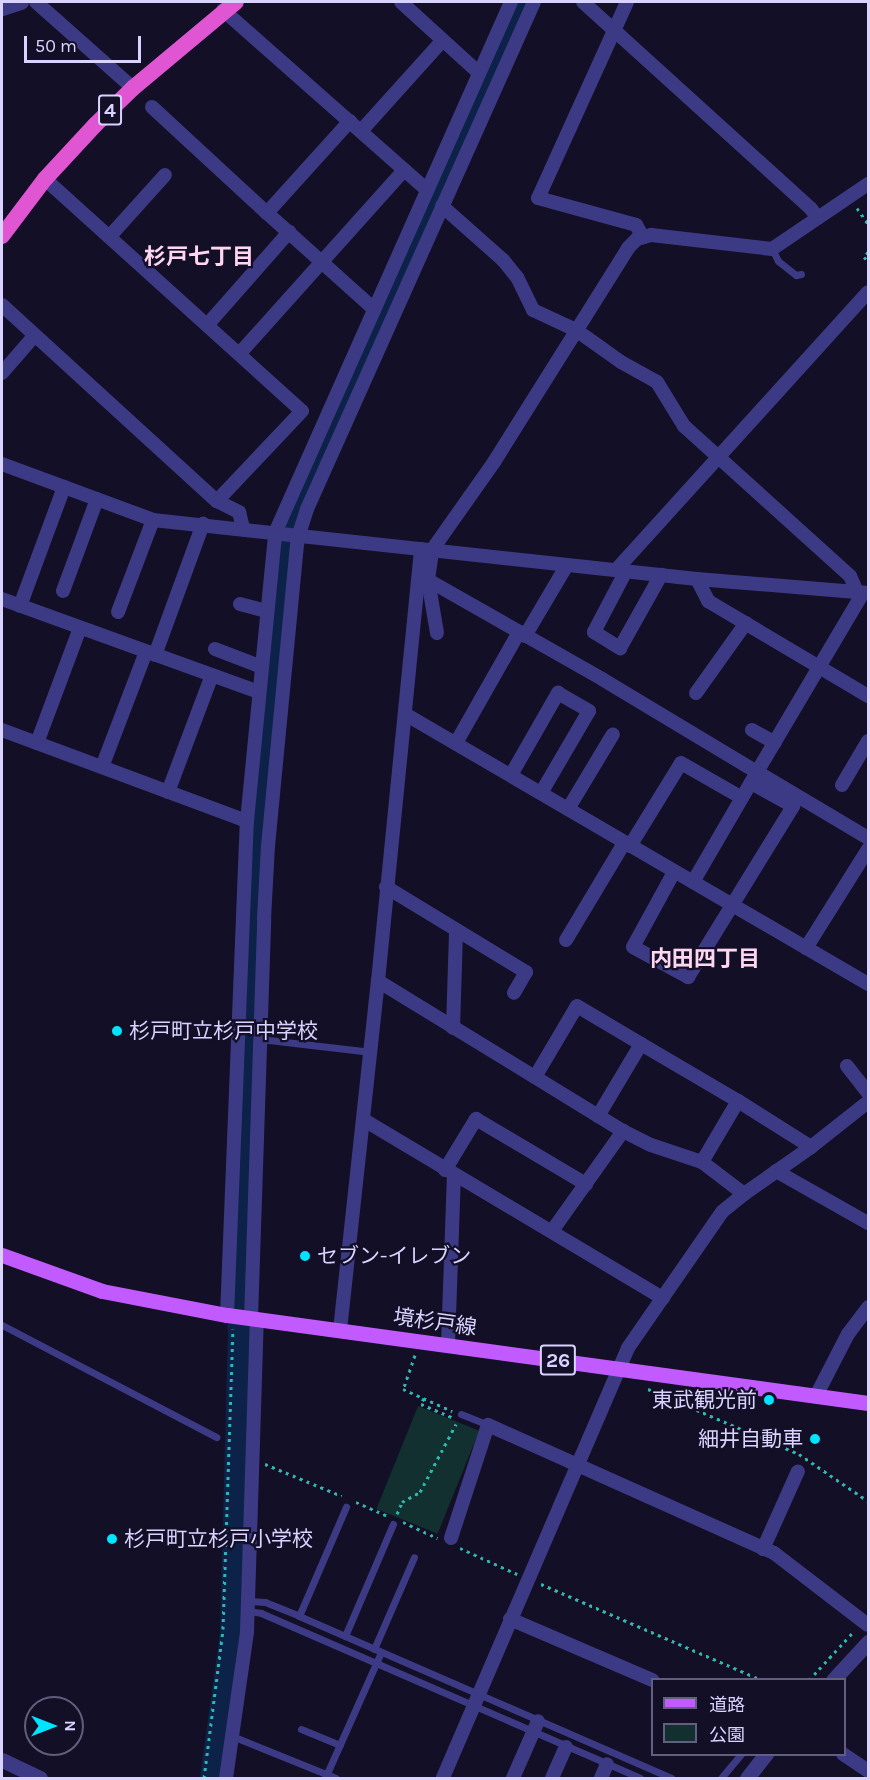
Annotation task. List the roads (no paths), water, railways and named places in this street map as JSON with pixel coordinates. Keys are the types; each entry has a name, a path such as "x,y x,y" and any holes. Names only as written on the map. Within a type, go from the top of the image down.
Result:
{"highway":[{"name":"4","path":"2,236 45,179 95,125 133,88 230,6"}],"main road":[{"name":"境杉戸線","path":"2,1255 94,1289 241,1320 340,1330 868,1403"}],"street":[{"path":"2,8 21,2"},
{"path":"36,2 133,88"},
{"path":"401,2 479,73"},
{"path":"226,1779 249,1606 241,1320 247,821 275,533 511,2"},
{"path":"241,1320 260,1039 268,846 298,537 307,509 534,2"},
{"path":"582,2 811,209 818,218"},
{"path":"627,2 538,198 636,225 643,237"},
{"path":"230,6 350,121 427,190"},
{"path":"361,131 443,40"},
{"path":"152,106 374,309"},
{"path":"267,213 350,121"},
{"path":"240,354 404,170"},
{"path":"110,236 165,176"},
{"path":"45,179 321,428"},
{"path":"340,1330 364,1120 405,714 427,550 494,462 628,248 643,237 651,235 771,249 868,184"},
{"path":"442,206 503,260 517,277 533,310 576,330 621,362 657,382 684,426 850,576 863,593"},
{"path":"208,324 289,232"},
{"path":"661,575 620,648 594,632 621,571 718,458 868,292"},
{"path":"2,305 217,501 240,512 243,528"},
{"path":"2,373 35,335"},
{"path":"217,501 302,411"},
{"path":"4,468 153,519 243,528 298,537 697,579 863,593"},
{"path":"20,606 63,487"},
{"path":"63,591 97,499"},
{"path":"118,612 153,519"},
{"path":"102,767 203,524"},
{"path":"427,550 428,580 437,633"},
{"path":"456,743 567,565"},
{"path":"697,579 708,601 868,696"},
{"path":"428,580 522,634 754,778 793,806 688,977 633,947 674,872"},
{"path":"693,882 863,593"},
{"path":"2,599 259,693"},
{"path":"240,604 267,611"},
{"path":"696,693 746,623"},
{"path":"37,743 80,628"},
{"path":"215,649 262,667"},
{"path":"168,792 212,675"},
{"path":"511,775 558,693 589,711 541,793"},
{"path":"405,714 868,984"},
{"path":"2,730 247,821"},
{"path":"752,730 775,743"},
{"path":"568,809 613,734"},
{"path":"842,785 868,741"},
{"path":"566,940 681,763 742,798"},
{"path":"754,778 868,838"},
{"path":"806,948 868,849"},
{"path":"386,887 526,972 514,993"},
{"path":"453,1028 456,930"},
{"path":"378,981 623,1131 651,1145 702,1162 744,1194"},
{"path":"535,1077 577,1006 811,1147"},
{"path":"598,1116 640,1044"},
{"path":"847,1066 868,1093"},
{"path":"702,1162 738,1101"},
{"path":"443,1779 617,1369 628,1348 722,1212 868,1102"},
{"path":"448,1345 450,1173 476,1119 586,1184"},
{"path":"364,1120 663,1298"},
{"path":"552,1231 623,1131"},
{"path":"776,1172 868,1223"},
{"path":"816,1396 848,1334 868,1307"},
{"path":"451,1538 488,1425 774,1553 866,1623"},
{"path":"764,1549 798,1471"},
{"path":"510,1619 651,1680"},
{"path":"835,1678 867,1647"},
{"path":"513,1779 535,1727"},
{"path":"552,1779 566,1747"},
{"path":"747,1779 765,1756"},
{"path":"844,1756 868,1772"},
{"path":"3,1763 40,1779"},
{"path":"601,1779 607,1764"}],"lane":[{"path":"771,249 778,261 796,275 801,274"},
{"path":"260,1039 371,1052"},
{"path":"2,1325 216,1437"},
{"path":"461,1414 488,1425"},
{"path":"299,1616 346,1507"},
{"path":"345,1636 393,1524"},
{"path":"326,1777 376,1663 377,1650 414,1557"},
{"path":"249,1606 265,1602 377,1650 475,1700 535,1727 671,1779"},
{"path":"249,1606 376,1663 475,1700 535,1727 566,1747 640,1779"},
{"path":"331,1643 336,1632"},
{"path":"301,1729 340,1745"},
{"path":"232,1736 326,1777 336,1779"},
{"path":"721,1779 740,1756"}],"waterway":[{"path":"214,1778 234,1633 242,1333 239,1300 257,841 291,518 523,2"}],"place":[{"name":"杉戸町立杉戸中学校","path":"117,1031"},
{"name":"セブン-イレブン","path":"305,1256"},
{"name":"東武観光前","path":"769,1400"},
{"name":"細井自動車","path":"815,1439"},
{"name":"杉戸町立杉戸小学校","path":"112,1539"}],"district":[{"name":"杉戸七丁目","path":"199,258"},
{"name":"内田四丁目","path":"705,960"}]}
